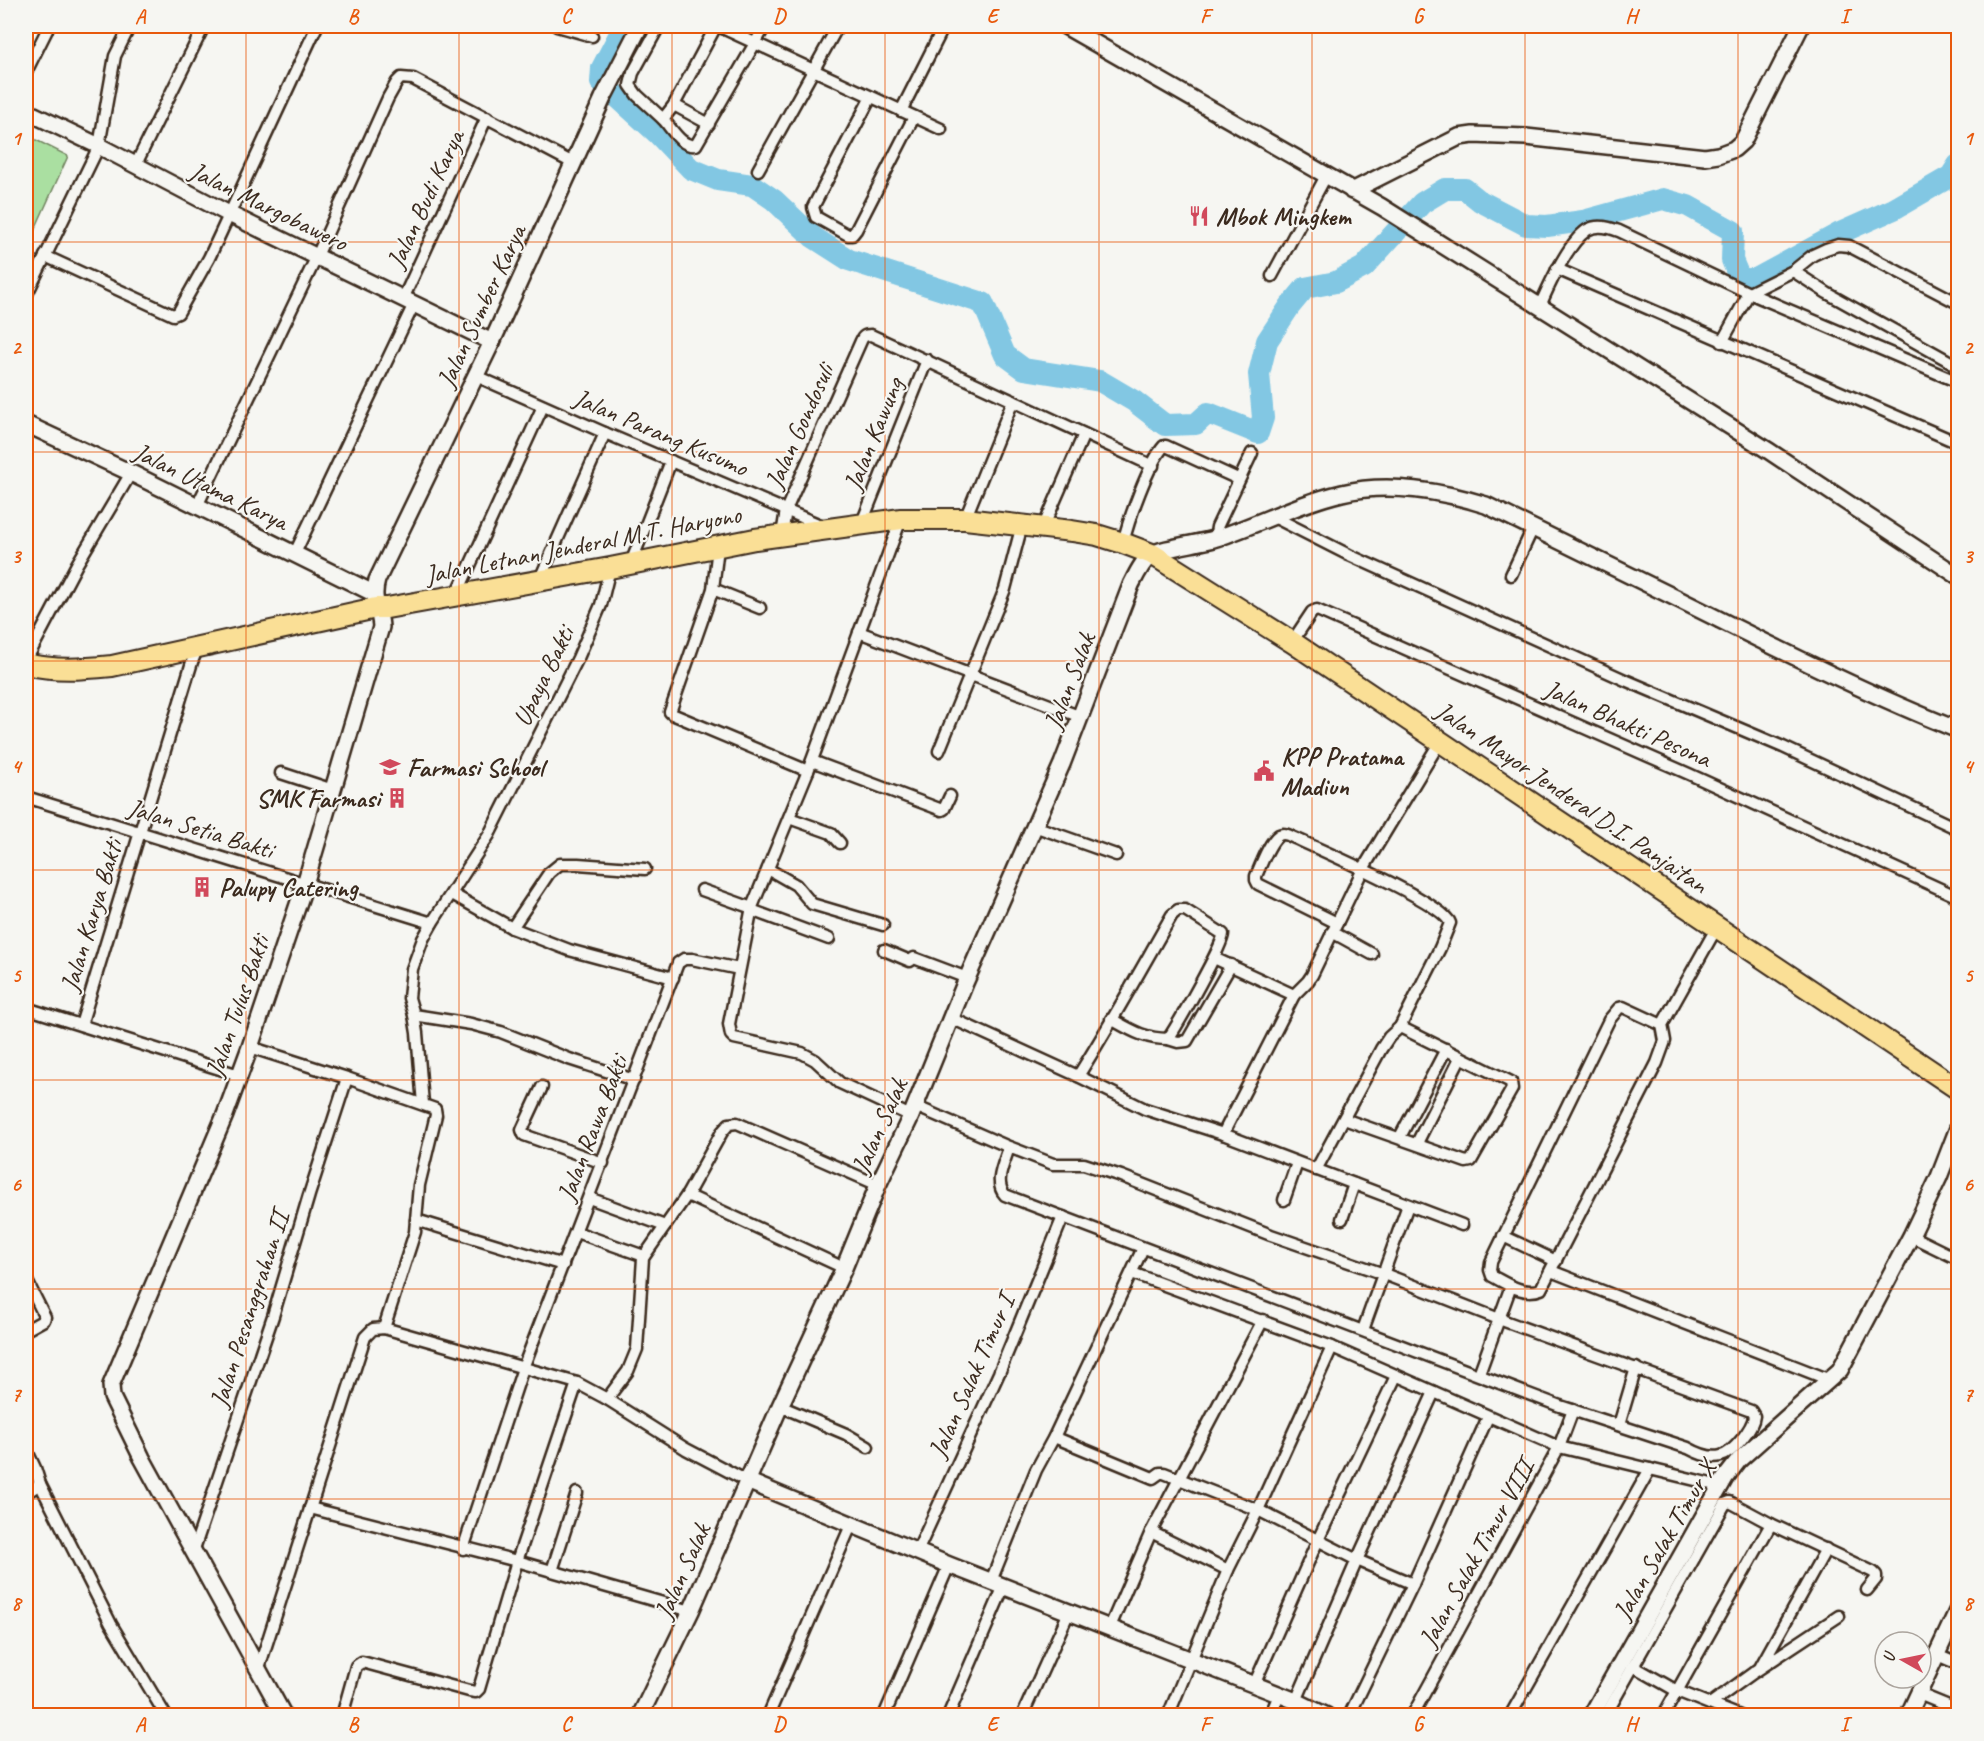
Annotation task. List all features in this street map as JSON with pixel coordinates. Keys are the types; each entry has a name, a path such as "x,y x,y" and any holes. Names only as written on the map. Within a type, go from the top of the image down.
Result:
{"highway":[{"name":"Jalan Letnan Jenderal M.T. Haryono","path":"26,666 70,670 112,666 198,647 375,601 387,608 782,535 901,519 965,519 1097,535 1152,554"},
{"name":"Jalan Mayor Jenderal D.I. Panjaitan","path":"1152,554 1441,740 1959,1089"}],"street":[{"path":"26,72 49,26"},
{"path":"26,297 99,146 115,56 130,26"},
{"path":"135,166 204,26"},
{"path":"45,256 174,315 178,313 209,258 317,26"},
{"path":"557,26 592,36"},
{"name":"Jalan Sumber Karya","path":"375,601 377,580 492,342 603,98 640,26"},
{"path":"659,26 633,73 630,85 684,143 693,146 696,145 709,124 765,26"},
{"path":"663,119 674,105 717,26 941,129"},
{"path":"758,170 838,26"},
{"path":"901,111 944,26"},
{"path":"1065,26 1261,136 1418,229 1769,451 1959,576"},
{"path":"1352,191 1459,136 1526,137 1689,156 1706,157 1726,152 1734,149 1743,141 1801,26"},
{"path":"197,506 317,256 397,82 404,77 413,79 573,163"},
{"path":"871,97 813,207 816,217 848,235 852,235 856,230 914,117"},
{"path":"674,105 709,124"},
{"name":"Jalan Margobawero","path":"26,111 99,146 229,214 492,342"},
{"name":"Jalan Budi Karya","path":"295,554 409,302 487,117"},
{"path":"1272,276 1326,176"},
{"path":"1539,306 1557,270 1573,246 1588,230 1601,226 1608,227 1749,293 1959,382"},
{"path":"1722,342 1749,293 1793,271 1814,255 1838,245 1849,246 1959,303"},
{"path":"1557,270 1959,443"},
{"path":"1793,271 1827,293 1959,366"},
{"name":"Jalan Gondosuli","path":"782,535 786,510 863,337 871,334 927,360"},
{"path":"927,360 1153,466"},
{"name":"Jalan Kawung","path":"861,525 927,360"},
{"name":"Jalan Parang Kusumo","path":"476,376 828,529"},
{"path":"965,519 1012,401"},
{"path":"456,596 543,406"},
{"name":"Jalan Utama Karya","path":"26,424 295,554 375,601"},
{"path":"539,581 605,433"},
{"path":"1043,528 1084,434"},
{"path":"1123,543 1135,507 1162,448 1166,446 1239,479"},
{"path":"1215,539 1217,526 1252,453"},
{"path":"631,563 671,461"},
{"path":"26,666 30,653 77,564 131,473"},
{"path":"1152,554 1215,539 1314,501 1344,493 1382,489 1421,490 1456,496 1486,505 1787,654 1897,705 1959,730"},
{"path":"1274,517 1349,555 1625,680 1783,747 1959,829"},
{"path":"901,519 810,766 751,909 729,1024 731,1035 734,1038 802,1053 814,1060 840,1083 858,1093 913,1111 1010,1147 1053,1164 1084,1164 1121,1176 1271,1235 1384,1274 1499,1319 1751,1411 1755,1416 1754,1420 1744,1437 1728,1452 1716,1457 1698,1453 1573,1410 1005,1195 999,1180 1010,1147"},
{"path":"939,751 1005,589 1022,525"},
{"path":"1511,575 1533,528"},
{"path":"718,547 713,589 670,712 810,766 942,810 950,796"},
{"name":"Jalan Salak","path":"640,1716 691,1611 780,1406 844,1268 878,1185 913,1111 967,978 1062,765 1131,585 1141,566 1152,554"},
{"name":"Upaya Bakti","path":"423,1104 414,1015 408,993 412,969 423,939 432,923 489,835 578,658 601,605 610,568"},
{"path":"713,589 760,608"},
{"name":"Jalan Tulus Bakti","path":"284,1716 117,1410 112,1397 111,1385 169,1250 250,1047 305,884 381,627 375,601"},
{"name":"Jalan Bhakti Pesona","path":"1292,642 1312,612 1317,610 1689,774 1959,897"},
{"path":"859,632 1081,717"},
{"name":"Jalan Karya Bakti","path":"81,1025 198,647"},
{"path":"1223,1134 1294,995 1308,981 1363,869 1441,740"},
{"path":"281,773 333,790"},
{"name":"Jalan Setia Bakti","path":"26,797 432,923"},
{"path":"789,818 831,833 840,843"},
{"path":"1034,826 1116,855"},
{"path":"1316,1170 1381,1049 1400,1027 1449,928 1450,921 1446,916 1420,900 1363,869 1283,834 1279,835 1256,876 1258,884 1334,928 1372,954"},
{"path":"512,928 549,873 560,864 645,869"},
{"path":"768,869 796,885 812,904 883,925"},
{"path":"702,890 830,939"},
{"path":"452,894 512,928 569,950 673,978"},
{"path":"1078,1076 1175,912 1185,910 1223,934 1224,938 1168,1039"},
{"path":"1662,1025 1623,1007 1619,1008 1610,1020 1491,1262 1492,1276 1511,1286 1530,1292 1541,1288 1658,1063 1665,1041 1662,1025 1717,927"},
{"path":"884,950 910,962 914,958 967,978"},
{"path":"1214,958 1294,995"},
{"name":"Jalan Rawa Bakti","path":"463,1549 524,1368 678,963 684,959 692,959 739,969"},
{"path":"1111,1019 1145,1037 1187,1041 1231,965"},
{"path":"26,1008 239,1075"},
{"path":"414,1015 471,1024 501,1032 569,1059 634,1080"},
{"path":"951,1018 1144,1109 1223,1134 1462,1225"},
{"path":"1344,1119 1471,1161 1512,1089 1510,1082 1400,1027"},
{"path":"250,1047 435,1109 436,1115 419,1185 415,1232 384,1328"},
{"path":"1400,1137 1446,1049"},
{"path":"1418,1143 1460,1058"},
{"name":"Jalan Pesanggrahan II","path":"193,1552 273,1316 347,1078"},
{"path":"542,1087 522,1130 524,1135 603,1163"},
{"path":"608,1399 628,1371 637,1349 644,1256 687,1195 722,1132 729,1124 734,1122 878,1185"},
{"name":"Jalan Salak Timur X","path":"1592,1716 1720,1486 1739,1460 1840,1370 1911,1236 1959,1128"},
{"path":"1284,1200 1297,1163"},
{"path":"1342,1219 1354,1184"},
{"path":"687,1195 844,1268"},
{"path":"589,1198 665,1226"},
{"path":"1363,1330 1408,1205"},
{"name":"Jalan Salak Timur I","path":"917,1552 999,1372 1063,1217"},
{"path":"416,1220 563,1265"},
{"path":"576,1232 644,1256"},
{"path":"1503,1236 1554,1266 1830,1380"},
{"path":"1911,1236 1959,1259"},
{"path":"948,1716 998,1584 1036,1470 1054,1437 1143,1248"},
{"path":"1132,1273 1332,1347 1488,1417 1559,1446 1720,1486"},
{"path":"26,1279 45,1320 26,1330"},
{"path":"1479,1374 1511,1286"},
{"path":"1109,1629 1151,1532 1263,1320"},
{"path":"258,1671 365,1337 372,1329 384,1328 577,1383 608,1399 686,1449 747,1481 949,1565 1296,1701 1325,1715"},
{"path":"1168,1716 1228,1570 1258,1510 1332,1347"},
{"path":"1619,1425 1636,1368"},
{"path":"1254,1685 1318,1540 1396,1376"},
{"path":"342,1716 356,1666 362,1662 469,1691 476,1692 479,1689 517,1561 577,1383"},
{"path":"1296,1701 1434,1392"},
{"path":"780,1406 846,1434 868,1447"},
{"name":"Jalan Salak Timur VIII","path":"1412,1716 1559,1446 1573,1410"},
{"path":"1349,1716 1361,1687 1413,1584 1488,1417"},
{"path":"1054,1437 1153,1478 1164,1473 1258,1510 1357,1560 1413,1584"},
{"path":"26,1449 40,1484 111,1624 166,1716"},
{"path":"1510,1716 1650,1469"},
{"path":"26,1493 40,1484"},
{"path":"552,1571 577,1493"},
{"path":"1605,1716 1725,1504 1730,1502 1876,1575 1875,1582 1867,1590"},
{"path":"310,1508 517,1561 691,1611"},
{"path":"768,1716 852,1523"},
{"path":"1663,1716 1771,1524"},
{"path":"1151,1532 1228,1570"},
{"path":"1759,1669 1826,1549"},
{"path":"884,1716 949,1565"},
{"path":"1908,1716 1959,1609"},
{"path":"1022,1716 1069,1612"},
{"path":"1718,1707 1759,1669 1839,1616"},
{"path":"1937,1655 1959,1664"},
{"path":"1633,1666 1677,1691 1740,1716"},
{"path":"1919,1694 1959,1710"},
{"path":"1270,1716 1279,1695"}],"green space":[{"path":"26,135 68,156 26,249"}],"waterway":[{"path":"624,26 602,68 601,82 657,133 691,169 718,180 752,185 774,200 813,237 849,260 983,303 1005,355 1024,369 1100,381 1134,401 1165,425 1196,424 1208,413 1258,433 1263,418 1259,374 1267,341 1290,306 1305,288 1336,282 1364,267 1422,203 1445,189 1465,189 1480,201 1526,225 1547,226 1583,221 1663,199 1688,206 1733,231 1732,260 1740,279 1756,279 1840,233 1894,209 1951,176 1958,165"}],"place":[{"name":"Mbok Mingkem","path":"1199,216"},
{"name":"Farmasi School","path":"390,767"},
{"name":"KPP Pratama Madiun","path":"1264,771"},
{"name":"SMK Farmasi","path":"397,798"},
{"name":"Palupy Catering","path":"202,887"}]}
